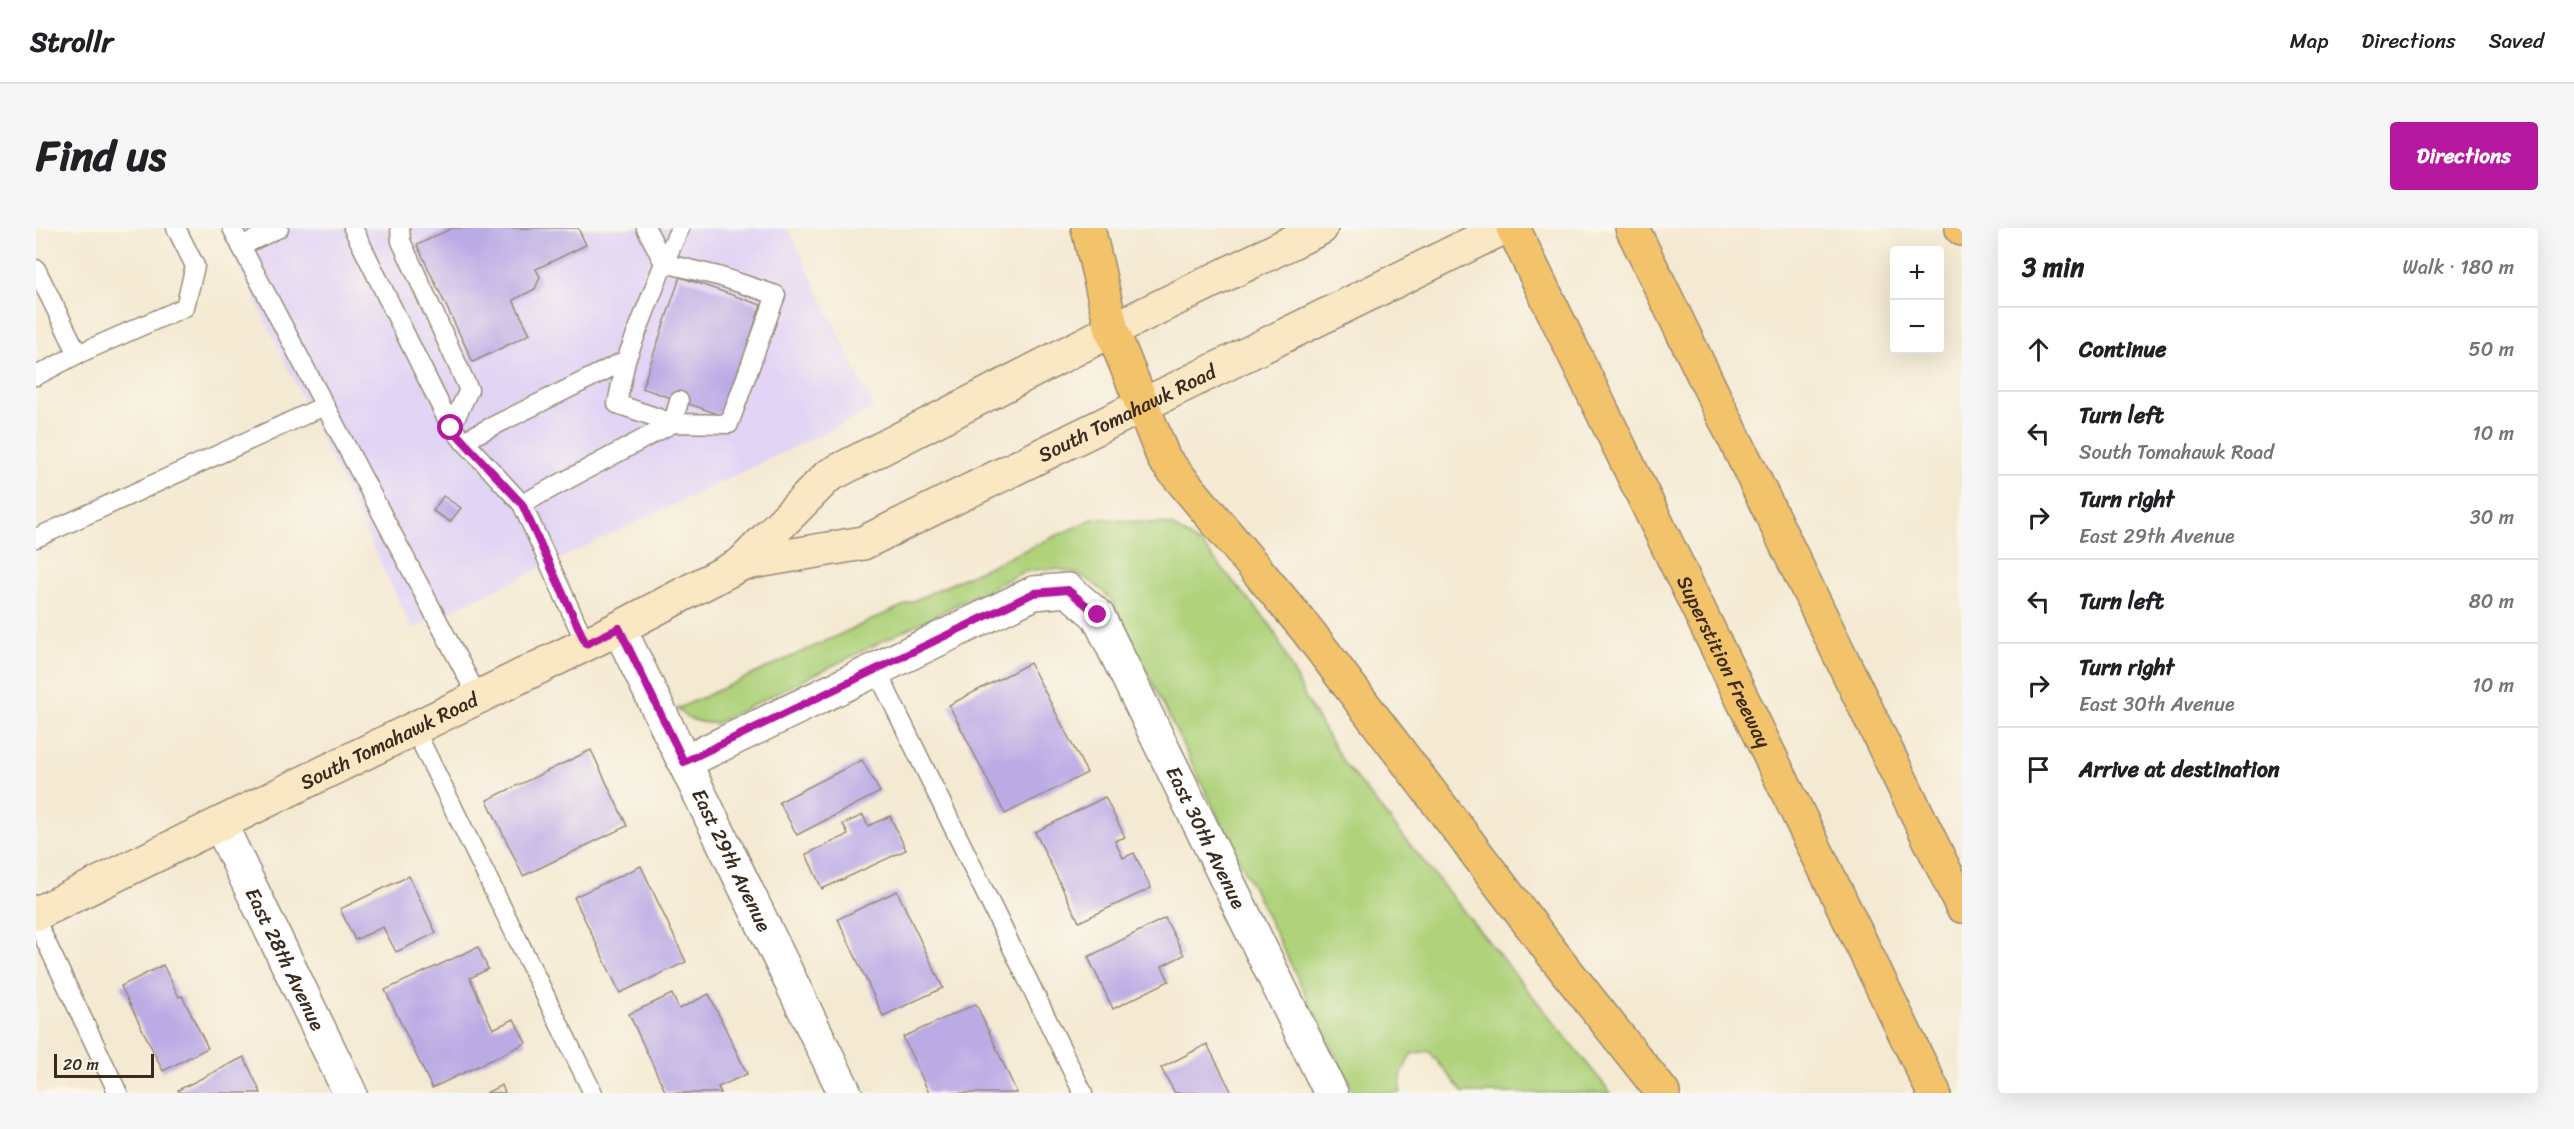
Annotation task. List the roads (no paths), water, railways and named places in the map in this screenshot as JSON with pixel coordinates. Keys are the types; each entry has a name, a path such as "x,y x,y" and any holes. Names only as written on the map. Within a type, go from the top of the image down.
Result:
{"highway":[{"path":"1088,228 1112,330 1164,459 1307,630 1552,953 1663,1093"},
{"name":"Superstition Freeway","path":"1513,228 1935,1093"},
{"path":"1632,228 1962,906"}],"main road":[{"name":"South Tomahawk Road","path":"36,914 619,628 741,564 828,476 1112,330 1321,228"},
{"name":"South Tomahawk Road","path":"741,564 863,543 1503,228"}],"street":[{"name":"East 30th Avenue","path":"876,669 1034,593 1068,590 1098,615 1331,1093"},
{"name":"East 29th Avenue","path":"619,628 845,1093"},
{"path":"684,762 876,669"},
{"name":"East 28th Avenue","path":"220,824 350,1093"}],"lane":[{"path":"36,376 78,354 185,307 195,266 176,228"},
{"path":"232,228 478,697"},
{"path":"241,246 279,228"},
{"path":"353,228 457,434 522,504 586,644"},
{"path":"400,228 401,241 469,390 457,434"},
{"path":"646,228 664,263 716,282 776,295 729,424 673,423 618,404 626,360 664,263 681,228"},
{"path":"36,269 78,354"},
{"path":"457,434 626,360"},
{"path":"522,504 673,423 680,401"},
{"path":"36,538 324,406"},
{"path":"876,669 1083,1093"},
{"path":"414,728 593,1093"},
{"path":"36,921 118,1093"}]}
